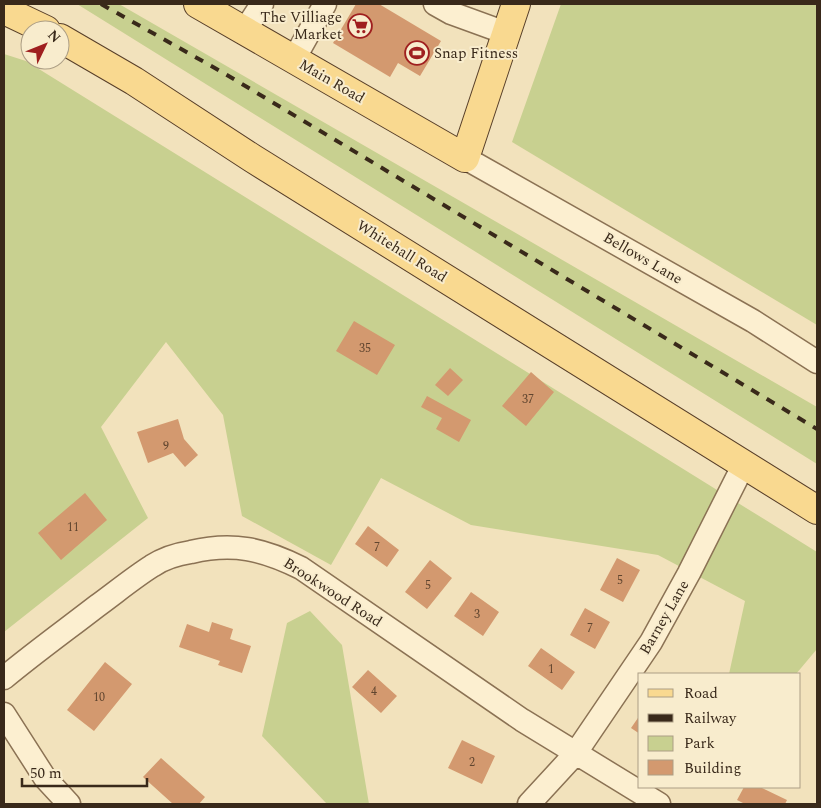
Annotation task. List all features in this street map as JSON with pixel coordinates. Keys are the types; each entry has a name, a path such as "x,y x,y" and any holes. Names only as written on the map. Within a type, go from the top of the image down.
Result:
{"main road":[{"name":"Main Road","path":"198,4 466,158"},
{"path":"466,158 516,4"},
{"path":"4,10 25,20"},
{"name":"Whitehall Road","path":"70,44 134,81 252,158 744,464"},
{"path":"744,464 817,510"}],"street":[{"path":"245,30 262,4"},
{"path":"294,59 325,4"},
{"path":"435,4 451,13 506,33"},
{"name":"Bellows Lane","path":"466,158 753,321 817,362"},
{"name":"Barney Lane","path":"529,804 575,754 651,642 689,573 744,464"},
{"name":"Brookwood Road","path":"4,678 38,650 153,565 176,555 203,549 224,546 248,548 277,556 301,568 522,720 659,804"},
{"path":"4,714 61,801"}],"green space":[{"path":"77,4 119,4 817,407 817,464"},
{"path":"561,4 817,4 817,325 512,142"},
{"path":"4,54 20,59 20,70 40,70 817,552 817,649 797,673 729,673 745,601 658,555 471,525 381,478 331,565 242,516 223,415 166,342 101,427 148,518 4,632"},
{"path":"310,611 342,645 369,804 327,804 262,736 287,623"}],"building":[{"path":"356,4 379,4 441,41 420,76 398,63 390,77 333,43"},
{"path":"354,321 395,345 377,375 336,351"},
{"path":"450,368 463,380 448,396 435,385"},
{"path":"531,372 554,392 526,426 502,406"},
{"path":"427,396 471,420 459,442 436,429 442,418 421,407"},
{"path":"178,419 184,439 198,455 185,467 173,453 148,463 137,432"},
{"path":"85,493 107,520 61,560 38,533"},
{"path":"368,526 399,550 387,567 355,544"},
{"path":"617,558 640,570 623,602 600,590"},
{"path":"430,560 452,578 427,609 405,592"},
{"path":"471,592 499,612 483,636 454,616"},
{"path":"585,608 610,622 595,649 570,635"},
{"path":"212,622 233,629 230,639 251,646 242,673 218,665 220,661 179,647 187,624 209,632"},
{"path":"541,648 575,672 562,690 528,666"},
{"path":"105,662 132,684 94,731 67,710"},
{"path":"368,670 397,696 381,713 352,687"},
{"path":"638,718 638,733 631,728"},
{"path":"462,740 495,756 482,784 448,768"},
{"path":"161,758 205,797 199,804 173,804 143,777"},
{"path":"743,788 762,788 787,800 785,804 745,804 737,800"}],"railway":[{"path":"101,4 222,72 817,429"}],"place":[{"name":"The Villiage Market","path":"360,26"},
{"name":"Snap Fitness","path":"417,53"}]}
